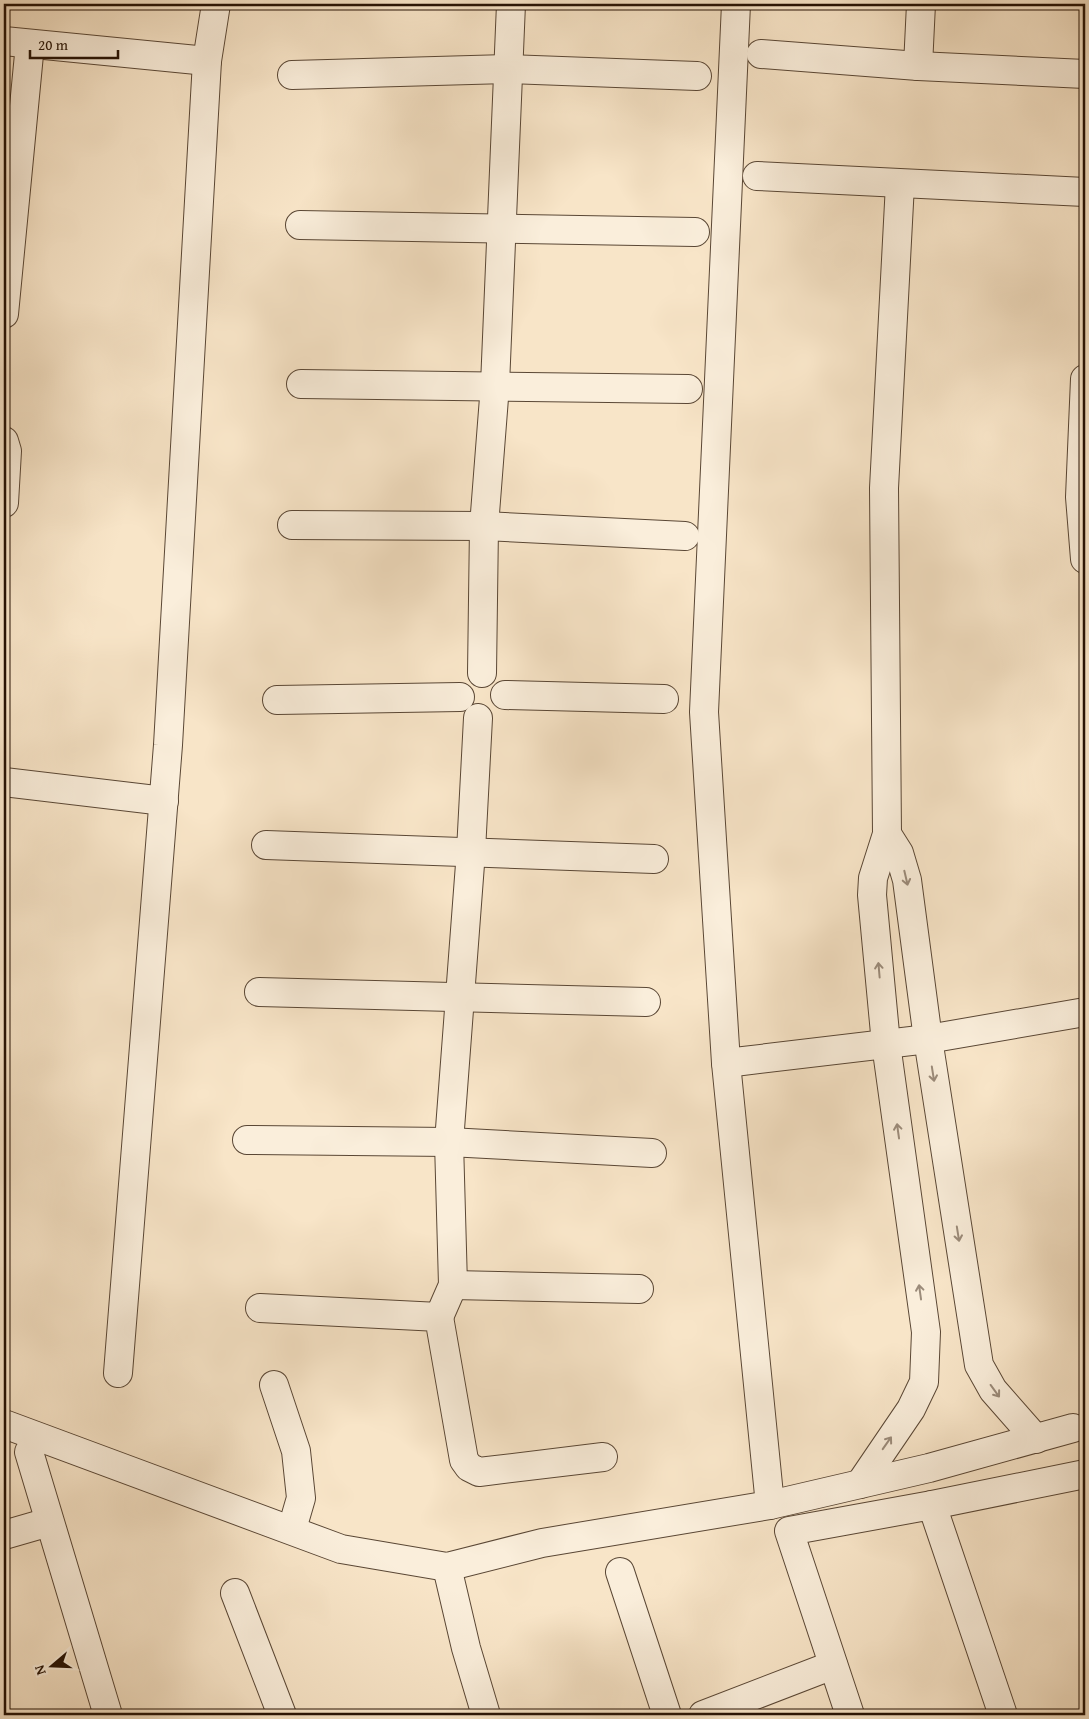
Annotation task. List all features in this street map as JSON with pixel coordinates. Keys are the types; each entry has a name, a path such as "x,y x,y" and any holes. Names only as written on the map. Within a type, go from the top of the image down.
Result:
{"street":[{"path":"118,1372 164,802 208,62 216,4"},
{"path":"482,673 484,526 495,385 511,4"},
{"path":"736,4 704,712 726,1063 770,1505"},
{"path":"918,66 921,4"},
{"path":"4,314 17,42 208,62"},
{"path":"761,54 918,66 1085,74"},
{"path":"292,75 507,69 697,76"},
{"path":"757,176 1085,192"},
{"path":"860,1484 910,1409 924,1382 926,1332 886,1044 872,895 873,878 887,834 884,488 900,184"},
{"path":"300,225 502,227 695,232"},
{"path":"1085,379 1080,497 1085,559"},
{"path":"301,384 495,385 688,389"},
{"path":"4,441 7,451 4,502"},
{"path":"292,524 484,526 685,536"},
{"path":"482,673 490,674 498,679 503,686 505,695 504,705 497,713 488,718 478,718 469,714 463,706 460,697 461,688 466,681 473,675 482,673"},
{"path":"505,695 664,699"},
{"path":"277,700 460,697"},
{"path":"478,718 471,851 458,996 449,1142 453,1285 439,1318 464,1460 469,1468 479,1472 603,1456"},
{"path":"4,782 164,802"},
{"path":"887,834 899,853 907,880 928,1039 979,1365 994,1390 1036,1439"},
{"path":"266,844 654,859"},
{"path":"259,992 646,1002"},
{"path":"726,1063 928,1039 1085,1012"},
{"path":"247,1140 449,1142 652,1153"},
{"path":"453,1285 638,1290"},
{"path":"260,1308 439,1318"},
{"path":"274,1385 296,1451 301,1498 292,1529"},
{"path":"4,1424 292,1529 341,1549 447,1567 542,1542 770,1505 860,1484 1073,1428"},
{"path":"28,1452 108,1715"},
{"path":"850,1715 789,1531 932,1505 1085,1474"},
{"path":"932,1505 1004,1715"},
{"path":"4,1535 49,1522"},
{"path":"447,1567 466,1648 486,1715"},
{"path":"620,1572 667,1715"},
{"path":"235,1593 282,1715"},
{"path":"703,1715 833,1665"}]}
